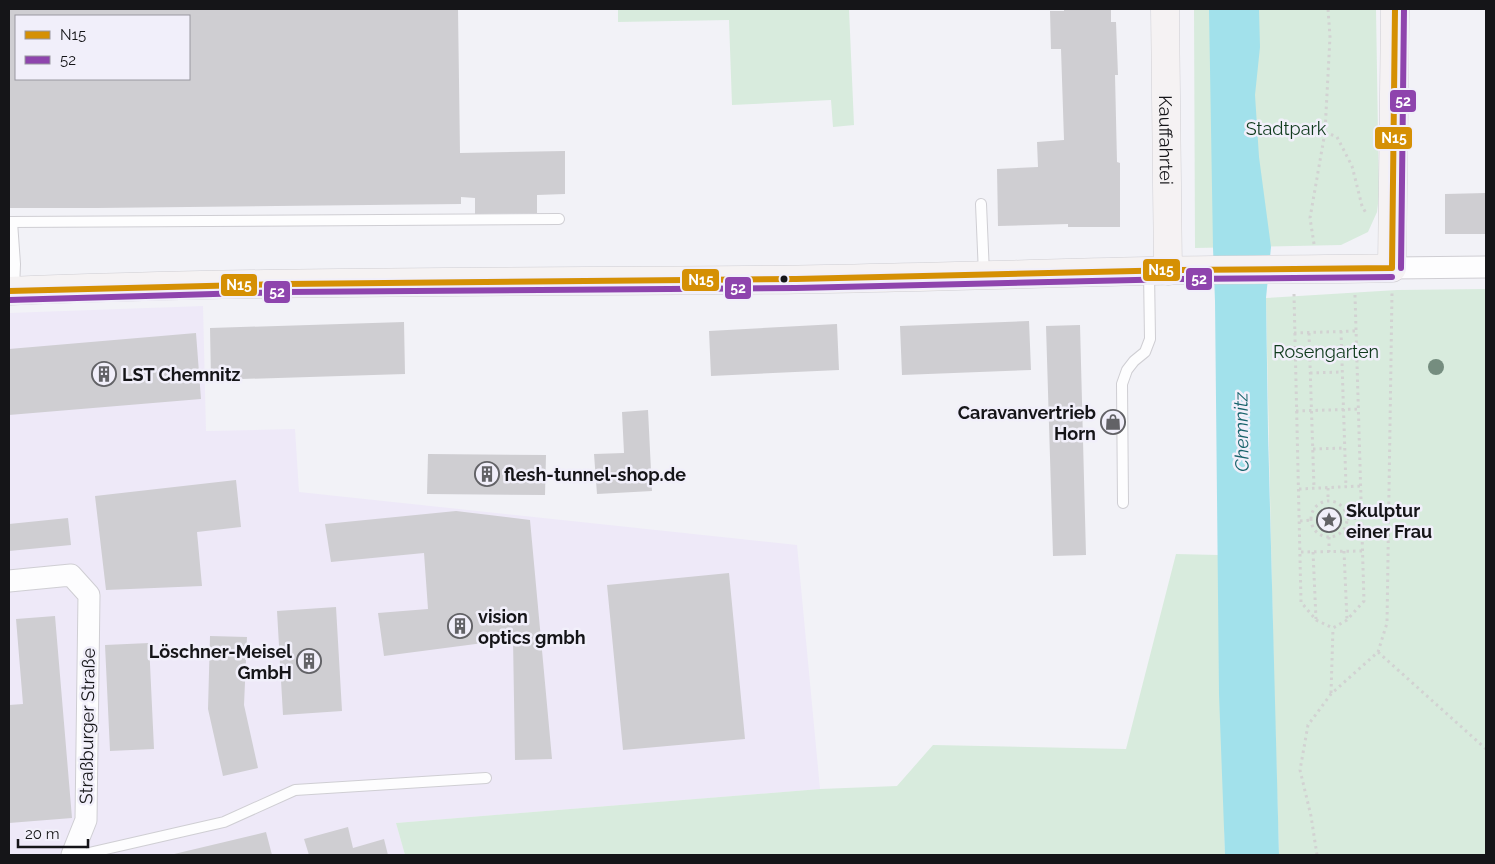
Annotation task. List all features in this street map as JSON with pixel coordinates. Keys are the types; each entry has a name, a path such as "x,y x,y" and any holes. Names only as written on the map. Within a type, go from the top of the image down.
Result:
{"street":[{"name":"Kauffahrtei","path":"1159,271 1165,9"},
{"path":"1392,268 1395,9"},
{"path":"11,291 340,283 784,280 1159,271 1486,266"},
{"name":"Straßburger Straße","path":"9,581 71,574 89,595 86,820 72,855"}],"lane":[{"path":"982,204 984,275"},
{"path":"11,291 15,264 10,222 558,219"},
{"path":"1123,503 1122,384 1127,370 1145,352 1150,339 1159,271"},
{"path":"80,855 224,822 295,790 486,778"}],"path":[{"path":"1318,270 1310,218 1325,132 1330,37 1328,9"},
{"path":"1325,132 1337,138 1352,166 1362,206 1371,224"},
{"path":"1317,855 1311,816 1300,770 1308,725 1331,694 1378,652 1387,623 1392,268"},
{"path":"1333,628 1347,620 1364,602 1354,269"},
{"path":"1294,295 1301,602 1316,620 1333,628"},
{"path":"1341,331 1346,487"},
{"path":"1294,333 1356,331"},
{"path":"1309,332 1314,488"},
{"path":"1310,373 1342,372"},
{"path":"1296,412 1358,409"},
{"path":"1312,449 1344,448"},
{"path":"1299,489 1361,486"},
{"path":"1328,488 1328,501"},
{"path":"1328,501 1335,502 1341,506 1345,511 1347,519 1346,526 1342,532 1336,536 1329,537 1322,536 1316,532 1311,520 1311,515 1316,507 1328,501"},
{"path":"1347,519 1362,518"},
{"path":"1300,521 1311,520"},
{"path":"1329,537 1330,552"},
{"path":"1344,551 1347,620"},
{"path":"1301,552 1363,551"},
{"path":"1314,552 1316,620"},
{"path":"1331,694 1333,628"},
{"path":"1378,652 1486,749"}],"shaded area":[{"path":"203,306 206,431 295,429 299,492 797,545 820,789 396,823 405,855 9,855 9,313"}],"green space":[{"path":"618,9 849,9 854,125 833,127 831,100 732,105 729,20 618,22"},
{"name":"Stadtpark","path":"1194,9 1376,9 1379,196 1377,212 1368,232 1341,245 1195,248"},
{"name":"Rosengarten","path":"1486,289 1486,855 1279,855 1266,298 1397,290"},
{"path":"1176,554 1218,555 1225,855 405,855 396,823 820,789 897,786 933,745 1126,749"}],"water":[{"name":"Chemnitz","path":"1209,9 1259,9 1260,47 1255,95 1259,157 1271,247 1266,298 1279,855 1225,855 1219,694 1215,301"}],"building":[{"path":"9,9 458,9 460,153 565,151 565,194 537,195 537,213 475,214 475,198 461,197 461,204 9,208"},
{"path":"1064,9 1111,9 1111,22 1116,22 1118,75 1115,75 1117,162 1120,163 1120,227 1068,227 1068,224 998,226 997,169 1038,167 1037,142 1064,140 1061,49 1051,49 1050,11 1064,11"},
{"path":"1486,193 1486,234 1445,234 1445,194"},
{"path":"1029,321 1031,370 902,375 900,326"},
{"path":"404,322 405,374 211,380 210,328"},
{"path":"837,324 839,370 711,376 709,331"},
{"path":"1080,325 1086,555 1053,556 1046,326"},
{"name":"LST Chemnitz","path":"196,333 201,399 9,415 9,349"},
{"path":"648,410 652,491 597,494 594,454 624,453 622,412"},
{"name":"flesh-tunnel-shop.de","path":"428,454 546,455 545,495 427,494"},
{"path":"236,480 241,527 197,532 202,586 106,590 95,496"},
{"name":"vision optics gmbh","path":"456,511 530,520 552,759 515,760 513,639 384,656 378,613 428,609 424,553 331,562 325,524"},
{"path":"68,518 71,545 9,551 9,524"},
{"path":"729,573 745,739 623,750 607,585"},
{"name":"Löschner-Meisel GmbH","path":"336,607 342,711 283,715 277,611"},
{"path":"55,616 72,818 9,823 9,705 23,704 16,619"},
{"path":"210,636 247,637 244,705 258,768 223,776 208,709"},
{"path":"149,643 154,749 110,751 105,645"},
{"path":"348,827 353,848 384,839 388,855 309,855 304,839"},
{"path":"266,832 272,855 170,855"}],"transit line":[{"name":"N15","path":"1392,268 1395,9"},
{"name":"52","path":"1401,268 1404,9"},
{"name":"N15","path":"9,291 285,284 796,279 1179,270 1392,268"},
{"name":"52","path":"9,300 285,292 796,288 1179,279 1392,277"}],"place":[{"name":"LST Chemnitz","path":"104,374"},
{"name":"Caravanvertrieb Horn","path":"1113,422"},
{"name":"flesh-tunnel-shop.de","path":"487,474"},
{"name":"Skulptur einer Frau","path":"1329,520"},
{"name":"vision optics gmbh","path":"460,626"},
{"name":"Löschner-Meisel GmbH","path":"309,661"}]}
